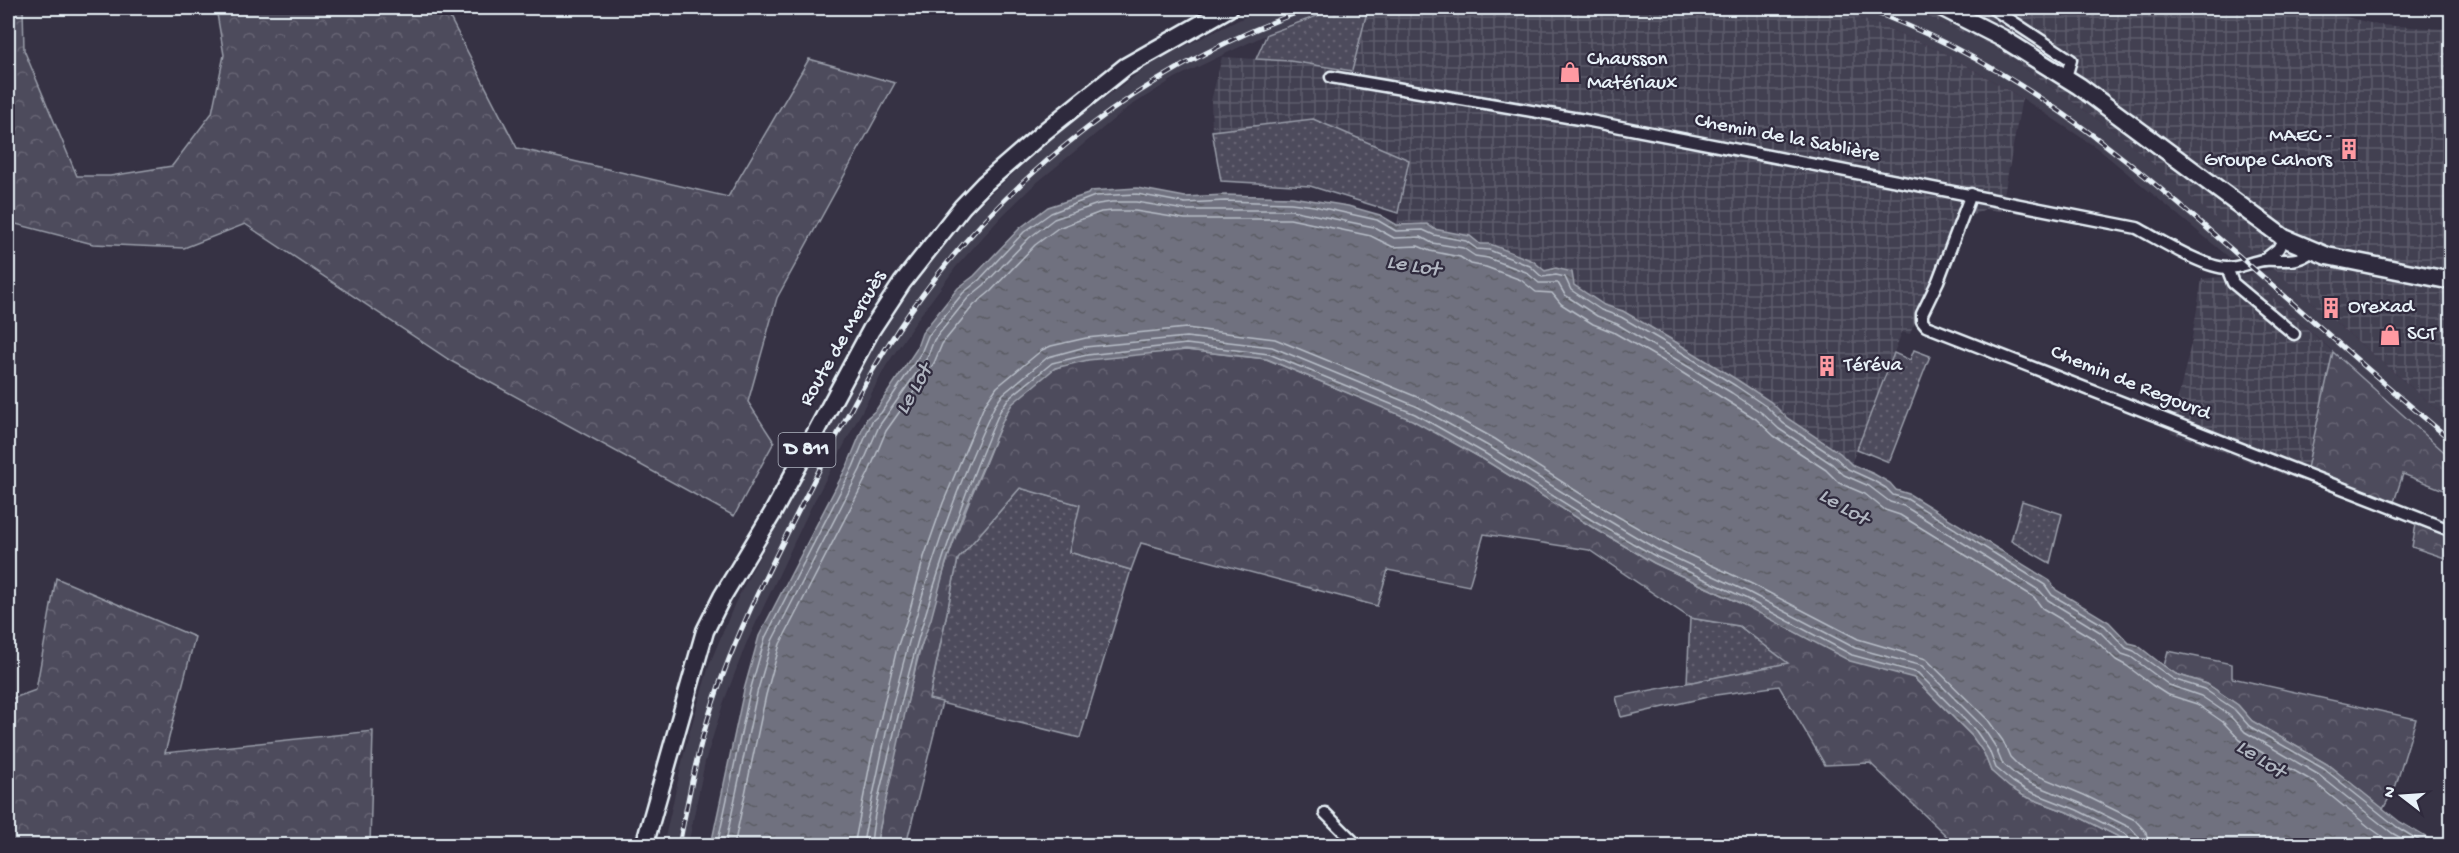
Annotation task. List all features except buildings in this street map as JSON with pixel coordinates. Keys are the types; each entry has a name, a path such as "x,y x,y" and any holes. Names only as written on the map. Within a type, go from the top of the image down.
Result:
{"main road":[{"name":"Route de Mercuès","path":"644,846 705,632 722,597 772,514 871,330 902,283 962,207 984,184 1045,131 1125,67 1228,8"},
{"path":"1943,8 2002,38 2066,78 2284,238 2312,251 2451,281"}],"street":[{"path":"1992,8 2071,60 2066,78"},
{"name":"Chemin de la Sablière","path":"1330,77 1585,120 2137,228 2211,265 2227,268"},
{"name":"Chemin de Regourd","path":"1971,194 1938,281 1922,314 1922,321 1926,326 2451,531"},
{"path":"2263,260 2278,249 2284,238"},
{"path":"2294,334 2233,283 2227,268 2263,260 2296,260 2304,258 2312,251"},
{"path":"1324,813 1358,846"}],"shaded area":[{"path":"1263,8 1339,8 1285,26 1229,52 1175,78 1126,109 1034,185 1001,217 956,267 919,317 886,366 810,509 746,644 723,704 705,762 688,845 663,846 687,741 710,663 735,603 863,360 903,298 942,247 982,202 1065,127 1155,61"},
{"path":"1368,8 1824,8 1874,23 1941,51 2022,98 2001,211 1985,209 1973,215 1960,211 1910,334 1902,332 1851,464 1840,453 1787,418 1771,402 1674,341 1623,311 1604,305 1573,285 1572,272 1556,268 1545,271 1533,261 1490,244 1480,244 1463,234 1457,235 1412,223 1397,225 1409,160 1313,119 1212,131 1211,101 1222,57 1290,61 1352,70"},
{"path":"1824,8 1908,8 1993,46 2120,135 2256,253 2230,258 2097,148 2022,98 1941,51 1874,23"},
{"path":"1908,8 2323,8 2322,11 2378,25 2446,29 2451,26 2451,421 2120,135 1993,46"},
{"path":"2273,269 2451,421 2451,458 2247,274"},
{"path":"2247,274 2333,352 2304,482 2170,432 2191,344 2202,279"}],"green space":[{"path":"8,8 23,8 24,50 77,176 110,176 172,166 212,113 224,55 216,8 445,8 517,148 728,197 809,59 895,83 777,298 748,402 774,442 734,516 451,361 245,224 184,248 93,244 8,222"},
{"path":"1339,8 1368,8 1352,71 1290,61 1256,59 1267,34"},
{"path":"1313,119 1409,160 1398,213 1310,186 1221,181 1212,131"},
{"path":"1186,350 1266,359 1412,419 1483,459 1654,563 1742,604 1914,678 1972,736 1984,753 1991,771 2024,796 2075,815 2125,840 2128,845 1956,845 1870,763 1825,765 1779,686 1716,695 1621,717 1616,697 1788,663 1739,626 1690,618 1589,550 1484,534 1469,586 1388,570 1377,606 1141,543 1131,570 1069,552 1080,505 1020,488 958,559 929,699 942,702 906,845 876,846 907,702 932,608 963,516 1011,405 1025,391 1056,368 1085,360 1120,355"},
{"path":"1914,350 1930,356 1889,462 1857,449 1894,353 1910,360"},
{"path":"2333,352 2451,458 2451,493 2403,474 2394,502 2307,468"},
{"path":"1020,488 1081,505 1069,552 1131,570 1080,738 929,700 958,559"},
{"path":"2022,501 2062,514 2050,563 2011,541"},
{"path":"2416,524 2451,537 2451,560 2412,547"},
{"path":"56,578 195,637 165,753 373,731 370,845 8,845 8,700 36,690"},
{"path":"1690,618 1739,626 1789,663 1687,683"},
{"path":"2168,651 2232,664 2232,678 2416,719 2396,785 2383,809 2327,764 2252,721 2238,705 2207,684 2176,674 2164,666"}],"water":[{"name":"Le Lot","path":"1137,188 1185,197 1225,195 1292,197 1348,206 1380,215 1397,225 1427,224 1434,229 1470,236 1480,244 1490,244 1533,261 1545,271 1556,268 1572,272 1574,285 1604,305 1623,311 1739,381 1771,402 1787,418 1840,453 1851,464 1890,483 1896,490 1909,494 2050,581 2056,590 2109,622 2129,643 2137,645 2176,674 2207,684 2238,705 2252,721 2327,764 2400,822 2439,845 2128,845 2125,840 2075,815 2024,796 2009,787 1991,771 1984,753 1972,736 1914,678 1850,661 1742,604 1654,563 1483,459 1412,420 1267,359 1186,350 1088,360 1055,368 1012,404 1005,415 964,511 918,654 876,845 711,845 744,690 759,636 848,464 867,418 876,410 916,350 922,333 958,288 974,276 1020,228 1048,207 1088,194 1090,191"}],"railway":[{"path":"679,846 693,775 707,723 742,627 868,378 912,309 951,258 993,211 1039,167 1088,127 1140,91 1194,59 1251,31 1310,8"},
{"path":"1863,8 1917,30 1968,55 2017,83 2108,147 2195,218 2452,441"}],"place":[{"name":"Chausson Matériaux","path":"1570,72"},
{"name":"MAEC - Groupe Cahors","path":"2349,149"},
{"name":"Orexad","path":"2331,308"},
{"name":"SCT","path":"2390,335"},
{"name":"Téréva","path":"1827,366"}]}
